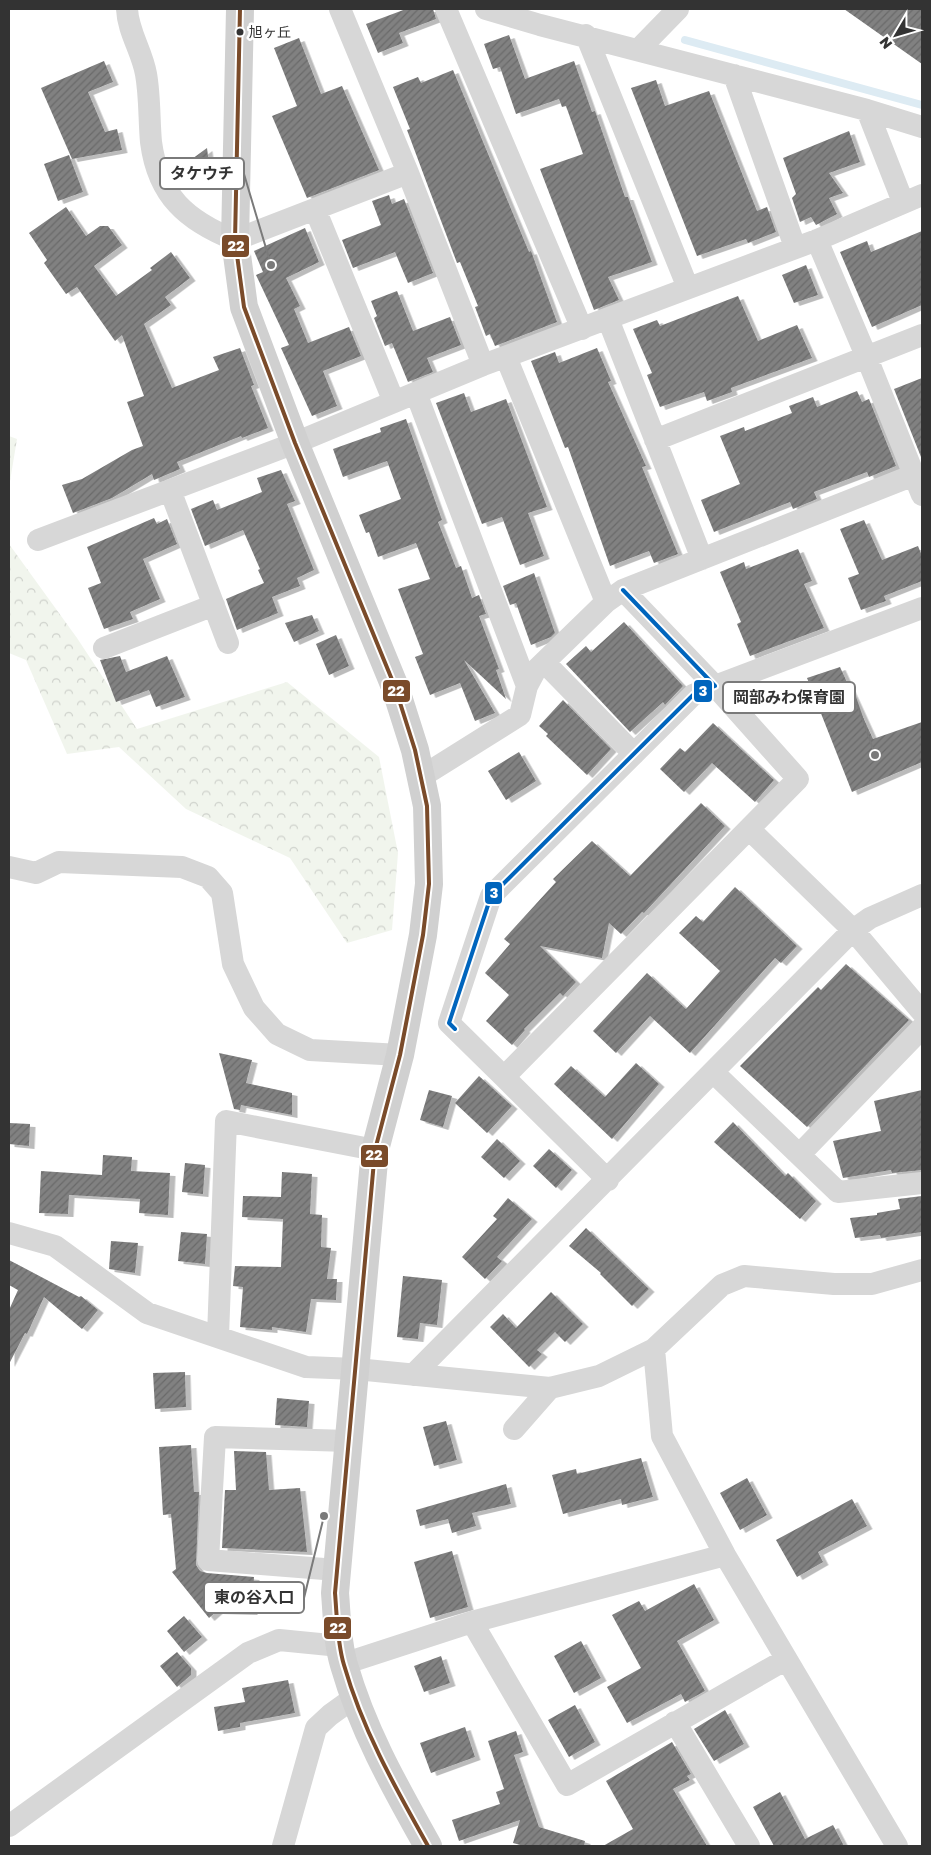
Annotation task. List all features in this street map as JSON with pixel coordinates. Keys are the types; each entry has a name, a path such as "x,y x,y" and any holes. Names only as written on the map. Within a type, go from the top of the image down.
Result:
{"main road":[{"path":"240,9 236,240 244,307 295,442 395,687 415,750 427,806 429,884 423,935 400,1055 374,1150 335,1592 342,1655 355,1697 380,1761 428,1846"}],"street":[{"path":"127,9 128,25 146,73 152,144 160,177 175,203 192,219 213,231 236,240 408,173"},
{"path":"340,9 408,173 483,365"},
{"path":"446,9 582,329"},
{"path":"486,9 532,23 586,35 867,110 922,127"},
{"path":"639,49 678,9"},
{"path":"586,35 688,288"},
{"path":"734,75 795,247"},
{"path":"38,540 295,442 483,365 817,240 913,199 867,110"},
{"path":"315,209 394,402"},
{"path":"421,777 520,715 526,686 535,671 614,596 702,560 918,485 868,358 817,240"},
{"path":"608,319 702,560"},
{"path":"655,440 922,336"},
{"path":"504,1077 798,779 715,686 614,596 506,357"},
{"path":"416,393 526,686"},
{"path":"170,490 228,643"},
{"path":"104,648 214,605"},
{"path":"608,1180 449,1023 491,896 693,695 922,608"},
{"path":"544,662 634,754"},
{"path":"749,829 853,930 922,1012"},
{"path":"9,867 36,872 59,862 182,867 208,877 222,893 233,964 254,1008 277,1034 310,1050 400,1055"},
{"path":"413,1375 608,1180 853,930 870,918 922,895"},
{"path":"800,1154 922,1028"},
{"path":"713,1072 838,1192 922,1183"},
{"path":"218,1336 226,1121 374,1150"},
{"path":"9,1234 55,1246 146,1313 306,1367 356,1369 550,1388 599,1376 654,1349 722,1285 744,1276 834,1284 872,1284 922,1270"},
{"path":"654,1349 662,1436 725,1556 897,1846"},
{"path":"514,1429 550,1388"},
{"path":"337,1570 208,1560 215,1437 349,1441"},
{"path":"9,1826 248,1653 279,1640 342,1655 725,1556"},
{"path":"472,1622 567,1785 785,1660"},
{"path":"283,1846 316,1728 355,1697"},
{"path":"675,1722 749,1846"}],"green space":[{"path":"9,436 17,439 9,487"},
{"path":"9,544 77,638 137,729 287,682 379,757 398,853 392,930 347,943 290,858 186,809 119,747 67,754 26,660 9,653"}],"building":[{"path":"406,9 433,9 436,19 399,33 403,43 378,53 366,24"},
{"path":"844,9 922,9 922,64"},
{"path":"509,35 525,79 574,61 592,112 595,111 625,197 628,197 652,262 608,277 619,300 594,310 540,169 583,154 566,106 562,107 559,99 516,114 500,67 493,69 484,44"},
{"path":"299,38 321,94 342,86 379,170 307,198 272,116 297,106 274,48"},
{"path":"104,61 113,82 88,92 105,132 117,129 122,150 72,159 41,88"},
{"path":"453,70 529,252 531,251 557,322 495,346 490,334 486,336 475,307 478,306 460,262 457,263 407,130 410,129 393,87 418,77 421,83"},
{"path":"656,80 665,106 709,91 757,211 767,207 776,232 748,243 746,239 697,256 631,88"},
{"path":"849,131 860,162 829,173 843,193 829,198 837,214 816,225 811,217 800,222 792,198 796,194 783,158"},
{"path":"207,148 211,180 183,184 181,167"},
{"path":"69,155 83,192 58,201 44,164"},
{"path":"389,195 392,204 404,199 433,273 408,283 395,252 353,268 342,240 381,225 372,201"},
{"path":"66,207 86,236 100,226 108,226 122,245 94,266 116,296 152,270 150,268 171,252 190,278 165,297 171,305 144,324 172,388 219,370 213,357 240,348 254,385 251,386 268,428 242,438 241,436 177,462 180,469 154,480 152,474 112,498 73,513 62,485 82,479 132,450 143,446 127,402 144,396 122,335 115,341 77,287 66,294 44,263 47,260 29,233"},
{"path":"305,228 319,262 286,278 300,306 294,309 308,343 349,327 361,356 323,371 337,406 312,416 281,348 289,345 256,275 263,272 254,251"},
{"path":"922,231 922,305 872,327 840,252 867,241 871,252"},
{"path":"806,265 818,295 794,303 782,275"},
{"path":"397,291 413,331 450,317 461,345 427,358 433,372 408,382 392,343 385,346 374,318 377,316 371,301"},
{"path":"738,296 758,341 797,325 812,358 731,388 732,392 707,401 704,392 660,407 647,375 652,373 633,329 657,320 660,326"},
{"path":"597,348 611,381 608,382 646,466 642,467 678,554 654,563 649,551 610,566 568,447 565,448 531,361 555,352 559,363"},
{"path":"922,378 922,456 921,457 894,389"},
{"path":"857,391 862,402 869,399 896,466 869,477 867,472 814,492 817,499 793,509 790,502 714,532 701,500 740,484 720,436 744,427 745,431 792,413 789,406 813,397 817,407"},
{"path":"464,393 471,412 506,399 547,507 528,513 544,556 520,565 502,517 482,524 436,403"},
{"path":"406,419 442,520 438,522 456,568 461,566 472,598 479,595 486,614 479,616 499,669 496,670 506,699 464,660 495,713 475,721 460,683 430,695 415,657 423,654 398,589 430,579 416,543 378,557 369,532 366,533 359,515 401,499 387,461 343,477 333,449 381,432 380,428"},
{"path":"281,470 295,501 287,504 314,570 297,578 300,586 272,597 278,613 237,630 226,599 264,583 258,570 260,569 243,530 205,546 191,509 213,500 217,510 262,492 257,478"},
{"path":"154,518 157,524 167,519 177,544 143,559 160,599 130,612 133,619 104,629 88,588 101,583 87,547"},
{"path":"864,520 882,560 918,546 922,556 922,581 884,596 886,601 861,610 848,578 859,574 840,529"},
{"path":"798,549 812,581 804,584 824,628 750,656 737,624 741,622 720,572 744,562 746,569"},
{"path":"534,573 555,633 551,637 531,645 516,603 510,605 503,586"},
{"path":"312,615 319,631 294,642 285,623"},
{"path":"624,622 683,686 665,705 663,702 630,732 566,664 586,646 591,652"},
{"path":"336,635 349,666 329,675 316,644"},
{"path":"120,656 126,672 167,656 185,697 156,707 149,690 116,702 100,660"},
{"path":"840,667 873,739 922,722 922,762 852,792 807,678"},
{"path":"563,700 611,749 587,775 546,736 548,734 539,726"},
{"path":"713,723 774,780 755,802 712,763 684,792 660,769 680,748 685,752"},
{"path":"519,752 536,781 506,800 488,771"},
{"path":"701,803 725,826 644,913 642,912 621,934 609,923 602,958 540,946 576,982 563,996 560,993 524,1029 512,1045 486,1021 509,995 485,973 510,944 504,939 556,882 553,879 592,841 630,876"},
{"path":"735,887 797,946 781,963 775,958 690,1053 650,1016 616,1053 593,1031 647,973 686,1009 720,971 679,933 696,916 703,922"},
{"path":"846,964 909,1020 807,1127 740,1066 818,987 821,990"},
{"path":"219,1053 252,1060 246,1083 292,1093 292,1115 241,1105 240,1110 234,1109"},
{"path":"636,1063 659,1084 612,1139 554,1084 571,1066 605,1097"},
{"path":"479,1076 512,1106 487,1133 455,1103"},
{"path":"429,1090 452,1096 443,1127 420,1120"},
{"path":"922,1090 922,1170 892,1173 891,1170 843,1178 833,1141 881,1131 874,1101"},
{"path":"733,1122 785,1176 788,1173 816,1201 800,1219 714,1142"},
{"path":"9,1123 30,1124 29,1146 9,1144"},
{"path":"497,1139 520,1161 504,1178 481,1157"},
{"path":"549,1149 572,1170 556,1188 533,1166"},
{"path":"103,1155 132,1157 131,1171 170,1173 168,1215 139,1213 140,1199 69,1195 68,1214 39,1213 41,1171 102,1175"},
{"path":"185,1163 205,1165 203,1194 182,1192"},
{"path":"282,1172 312,1174 310,1214 322,1215 321,1247 331,1248 327,1279 337,1279 336,1300 311,1299 306,1332 272,1327 272,1330 240,1327 243,1287 233,1286 235,1266 281,1267 283,1219 242,1217 243,1196 281,1197"},
{"path":"922,1196 922,1232 881,1238 880,1235 855,1238 850,1218 877,1215 877,1213 900,1209 898,1199"},
{"path":"508,1198 532,1219 497,1257 502,1261 485,1279 462,1257 497,1219 493,1216"},
{"path":"586,1228 649,1289 632,1306 601,1273 569,1246"},
{"path":"181,1232 207,1234 205,1264 178,1261"},
{"path":"111,1241 138,1243 135,1273 109,1269"},
{"path":"9,1260 79,1297 81,1296 98,1310 82,1329 44,1297 27,1334 25,1333 9,1364 9,1310 18,1290 9,1285"},
{"path":"403,1276 442,1280 437,1325 420,1323 418,1339 397,1337"},
{"path":"551,1292 583,1324 565,1342 555,1332 537,1350 542,1354 529,1367 490,1327 503,1314 516,1328"},
{"path":"185,1372 186,1407 155,1409 153,1373"},
{"path":"277,1398 309,1401 307,1427 275,1425"},
{"path":"446,1421 457,1460 434,1466 423,1427"},
{"path":"191,1445 194,1492 199,1492 196,1565 200,1571 207,1573 254,1577 252,1612 217,1611 209,1618 172,1572 176,1569 171,1514 163,1515 159,1447"},
{"path":"234,1451 266,1452 269,1490 300,1488 307,1552 222,1548 225,1490 236,1490"},
{"path":"641,1458 653,1497 622,1505 621,1499 563,1514 552,1475 576,1469 577,1474"},
{"path":"747,1478 767,1515 740,1530 720,1493"},
{"path":"506,1484 511,1504 472,1513 476,1526 452,1533 448,1519 420,1526 416,1510"},
{"path":"852,1499 867,1526 818,1552 823,1562 797,1577 776,1540"},
{"path":"452,1551 468,1607 430,1618 414,1562"},
{"path":"694,1584 714,1620 677,1641 705,1691 685,1702 681,1694 627,1723 607,1687 641,1668 612,1615 639,1601 645,1611"},
{"path":"184,1616 202,1637 184,1652 167,1631"},
{"path":"581,1641 601,1678 574,1693 554,1656"},
{"path":"177,1652 191,1668 191,1675 177,1687 160,1666"},
{"path":"441,1656 450,1683 424,1692 414,1666"},
{"path":"288,1680 295,1713 240,1723 240,1727 218,1731 214,1707 245,1702 242,1688"},
{"path":"575,1705 595,1742 569,1757 548,1720"},
{"path":"725,1710 744,1744 714,1761 694,1729"},
{"path":"465,1727 475,1757 431,1773 420,1743"},
{"path":"516,1731 523,1752 514,1755 539,1827 585,1841 584,1846 524,1846 513,1843 520,1820 459,1841 452,1820 500,1804 496,1792 504,1789 488,1741"},
{"path":"672,1742 691,1774 687,1776 690,1780 673,1789 707,1846 603,1846 633,1829 606,1781"},
{"path":"780,1792 805,1839 833,1825 844,1846 774,1846 753,1807"}],"waterway":[{"path":"685,40 922,105"}],"transit line":[{"name":"22","path":"240,9 235,240 244,307 295,443 395,687 415,750 427,806 429,884 423,935 400,1055 375,1150 335,1593 340,1647 360,1713 381,1758 428,1846"},
{"name":"3","path":"455,1029 449,1023 491,896 693,695 715,686 623,590"}],"place":[{"name":"旭ヶ丘","path":"240,32"},
{"name":"タケウチ","path":"271,265"},
{"name":"岡部みわ保育園","path":"875,755"},
{"name":"東の谷入口","path":"324,1516"}]}
